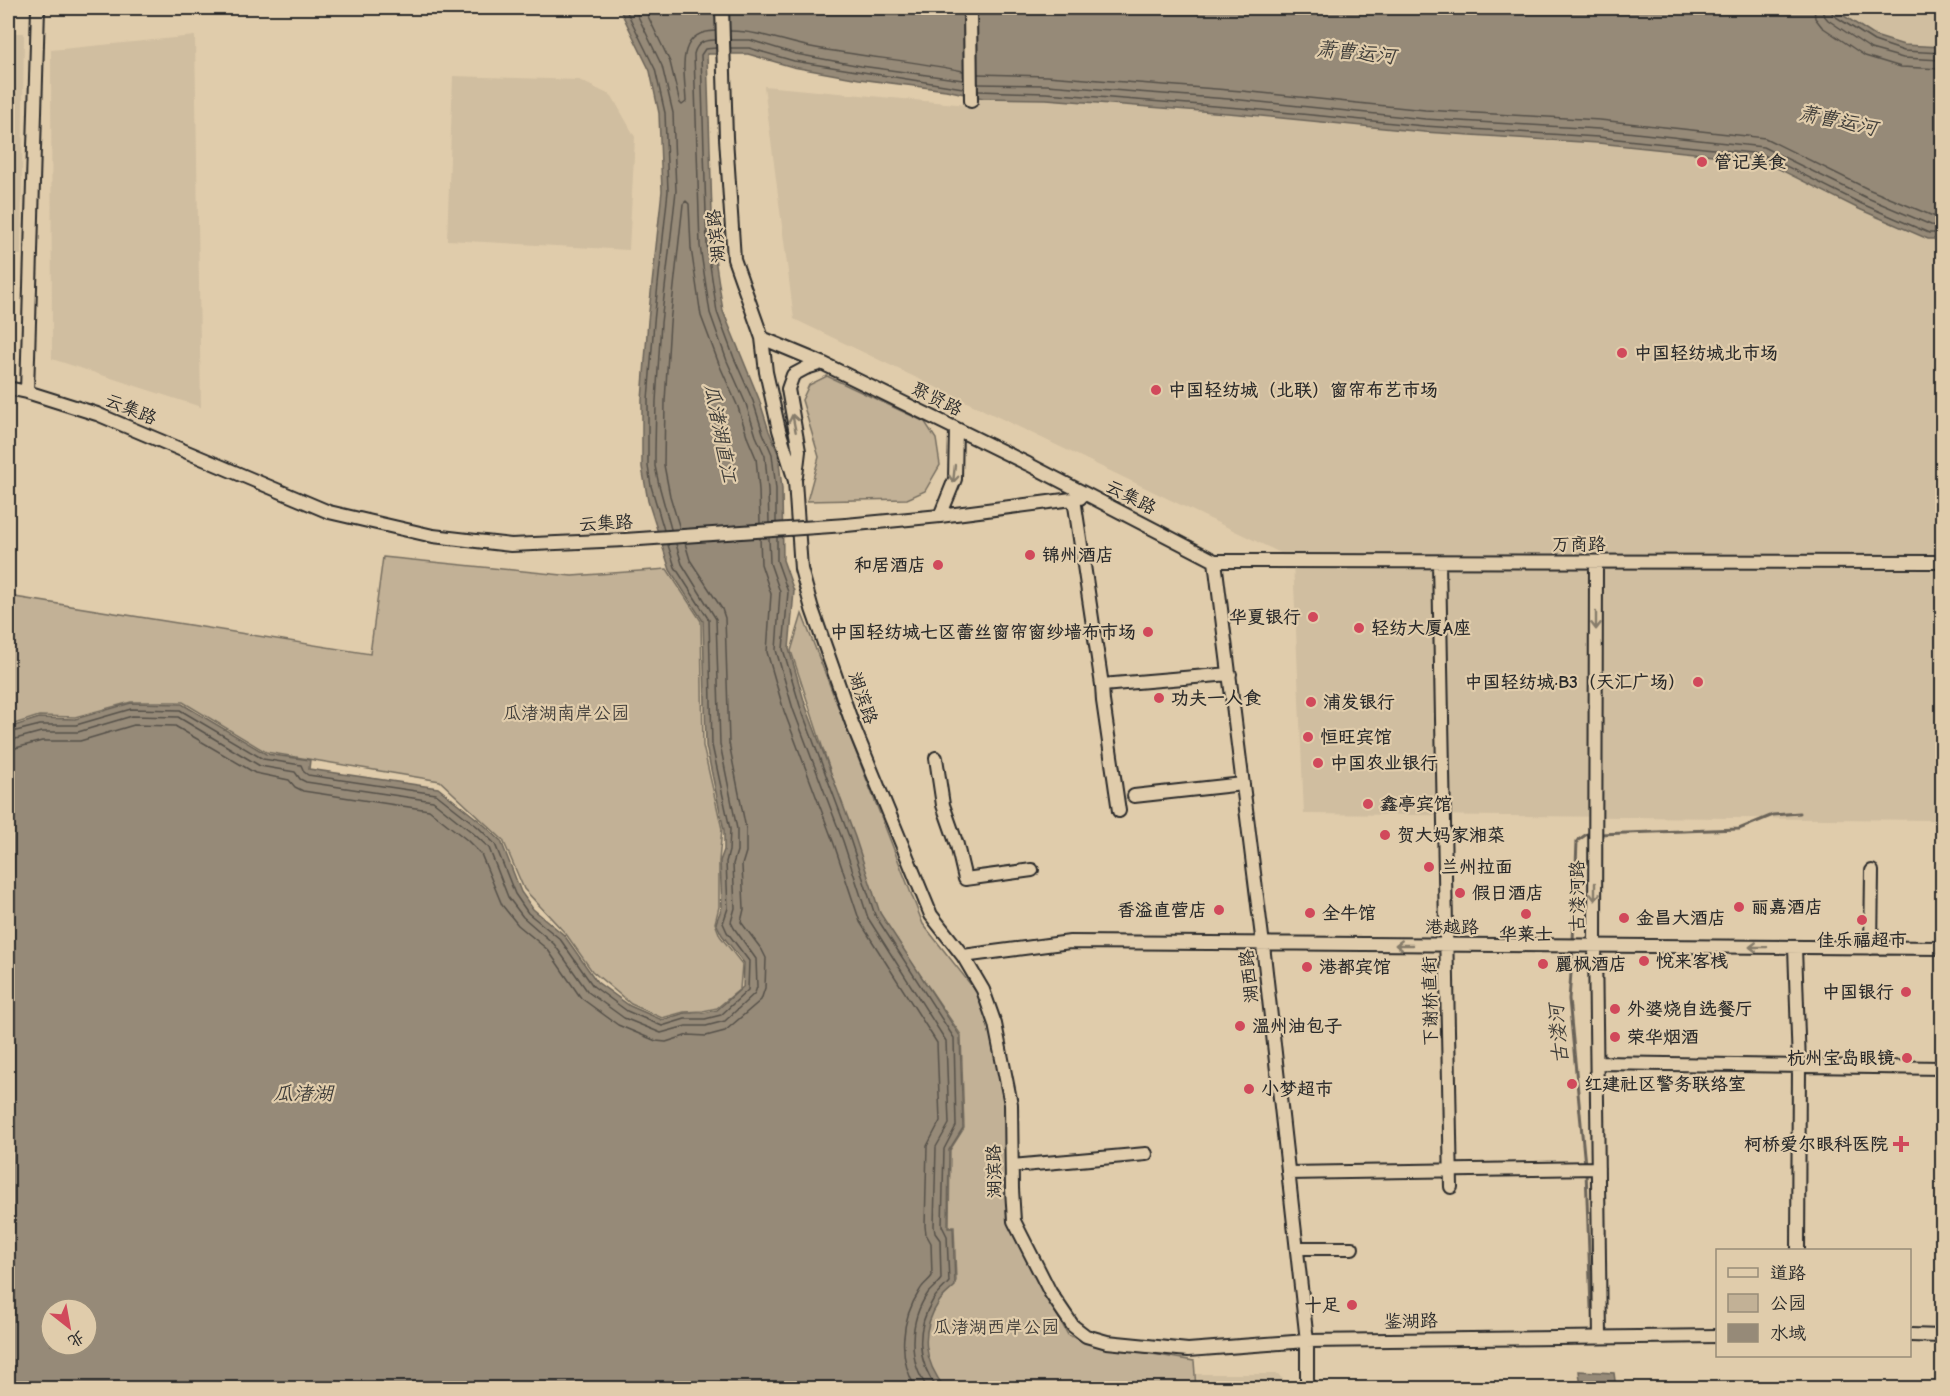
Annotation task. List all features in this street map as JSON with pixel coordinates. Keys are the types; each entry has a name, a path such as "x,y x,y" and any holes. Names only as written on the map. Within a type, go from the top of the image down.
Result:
{"street":[{"path":"27,392 38,8"},
{"name":"湖滨路","path":"722,8 726,138 734,259 762,338 766,372 779,430 795,481 801,569 812,609 852,723 932,915 963,956 982,990 996,1024 1011,1104 1014,1221 1050,1292 1073,1326 1086,1336 1107,1342"},
{"path":"970,8 971,101"},
{"name":"聚贤路","path":"762,338 822,363 1094,496"},
{"path":"795,481 799,451 788,389 794,375 822,363"},
{"name":"云集路","path":"8,388 97,414 329,513 433,536 512,545 625,540 846,525 940,516 1094,496 1215,561"},
{"path":"940,516 955,479 956,429"},
{"path":"1074,499 1119,811"},
{"name":"万商路","path":"1215,561 1942,562"},
{"name":"湖西路","path":"1215,561 1263,945 1297,1248 1307,1341 1307,1389"},
{"name":"下谢桥直街","path":"1439,562 1451,1187"},
{"name":"古溇河路","path":"1596,562 1596,1063 1590,1168 1600,1337"},
{"path":"1102,685 1230,674"},
{"path":"936,758 943,805 957,845 965,879 1032,870"},
{"path":"1134,796 1243,783"},
{"path":"1871,948 1872,871"},
{"name":"港越路","path":"963,956 1070,942 1942,948"},
{"path":"1795,947 1799,1066 1798,1249"},
{"path":"1596,1063 1942,1068"},
{"path":"1012,1166 1146,1154"},
{"path":"1288,1173 1590,1168"},
{"path":"1297,1248 1352,1248"},
{"path":"1911,1335 1942,1336"},
{"name":"鉴湖路","path":"1107,1342 1188,1350 1307,1341 1716,1336"}],"shaded area":[{"path":"978,8 1942,8 1942,546 1936,820 1304,814 1293,562 1287,556 794,319 764,86 978,106"},
{"path":"8,33 24,33 21,255 8,255"},
{"path":"195,36 201,407 52,359 51,50"},
{"path":"453,76 579,80 612,96 635,137 629,250 447,240"},
{"path":"1196,1374 1278,1374 1291,1388 1197,1388"}],"green space":[{"path":"827,376 925,422 936,439 940,465 925,491 907,499 807,501 819,457 802,400 809,385"},
{"name":"瓜渚湖南岸公园","path":"383,557 572,576 667,569 701,621 703,746 722,829 719,907 715,923 720,936 742,964 740,989 717,1008 684,1012 662,1018 631,1004 592,971 566,934 524,889 503,840 440,781 266,752 183,702 131,702 75,717 39,716 8,726 8,596 370,654"},
{"name":"瓜渚湖西岸公园","path":"802,614 923,924 979,995 995,1040 1005,1105 1008,1223 1068,1335 1087,1343 1194,1361 1196,1388 945,1388 936,1381 922,1345 931,1309 956,1281 954,1227 949,1227 950,1150 964,1128 961,1035 885,923 871,896 791,651"}],"water":[{"name":"瓜渚湖","path":"615,8 1832,8 1875,36 1904,45 1942,47 1942,239 1928,239 1859,209 1761,160 1598,143 1424,132 1240,114 1046,99 983,98 946,90 859,79 793,67 748,54 707,54 713,245 723,311 778,453 782,489 783,560 794,591 789,649 805,704 855,837 880,913 960,1036 963,1128 949,1150 948,1228 953,1228 955,1286 939,1302 929,1324 927,1336 932,1368 945,1388 8,1388 8,728 39,718 75,719 131,703 182,704 266,754 310,760 309,769 438,788 501,841 521,892 533,909 564,935 597,982 630,1006 662,1020 685,1013 717,1010 743,987 744,963 722,935 716,923 722,907 720,861 724,850 724,830 706,746 703,621 670,570 648,501 642,467 642,400 662,191 659,113 650,71 621,12"},
{"path":"1579,1371 1614,1373 1616,1388 1581,1388"}],"waterway":[{"name":"古溇河","path":"1598,834 1739,829 1773,815 1800,813"},
{"name":"古溇河","path":"1573,941 1577,841 1591,834"},
{"name":"古溇河","path":"1573,947 1569,999 1585,1165"},
{"name":"古溇河","path":"1586,1171 1591,1308"}],"place":[{"name":"管记美食","path":"1702,162"},
{"name":"中国轻纺城北市场","path":"1622,353"},
{"name":"中国轻纺城（北联）窗帘布艺市场","path":"1156,390"},
{"name":"锦州酒店","path":"1030,555"},
{"name":"和居酒店","path":"938,565"},
{"name":"华夏银行","path":"1313,617"},
{"name":"轻纺大厦A座","path":"1359,628"},
{"name":"中国轻纺城七区蕾丝窗帘窗纱墙布市场","path":"1148,632"},
{"name":"中国轻纺城·B3（天汇广场）","path":"1698,682"},
{"name":"功夫一人食","path":"1159,698"},
{"name":"浦发银行","path":"1311,702"},
{"name":"恒旺宾馆","path":"1308,737"},
{"name":"中国农业银行","path":"1318,763"},
{"name":"鑫亭宾馆","path":"1368,804"},
{"name":"贺大妈家湘菜","path":"1385,835"},
{"name":"兰州拉面","path":"1429,867"},
{"name":"假日酒店","path":"1460,893"},
{"name":"丽嘉酒店","path":"1739,907"},
{"name":"香溢直营店","path":"1219,910"},
{"name":"全牛馆","path":"1310,913"},
{"name":"华莱士","path":"1526,914"},
{"name":"金昌大酒店","path":"1624,918"},
{"name":"佳乐福超市","path":"1862,920"},
{"name":"悦来客栈","path":"1644,961"},
{"name":"麗枫酒店","path":"1543,964"},
{"name":"港都宾馆","path":"1307,967"},
{"name":"中国银行","path":"1906,992"},
{"name":"外婆烧自选餐厅","path":"1615,1009"},
{"name":"温州油包子","path":"1240,1026"},
{"name":"荣华烟酒","path":"1615,1037"},
{"name":"杭州宝岛眼镜","path":"1907,1058"},
{"name":"红建社区警务联络室","path":"1572,1084"},
{"name":"小梦超市","path":"1249,1089"},
{"name":"柯桥爱尔眼科医院","path":"1901,1144"},
{"name":"十足","path":"1352,1305"}],"water label":[{"name":"萧曹运河","path":"1356,52"},
{"name":"萧曹运河","path":"1838,120"},
{"name":"瓜渚湖直江","path":"721,433"}]}
